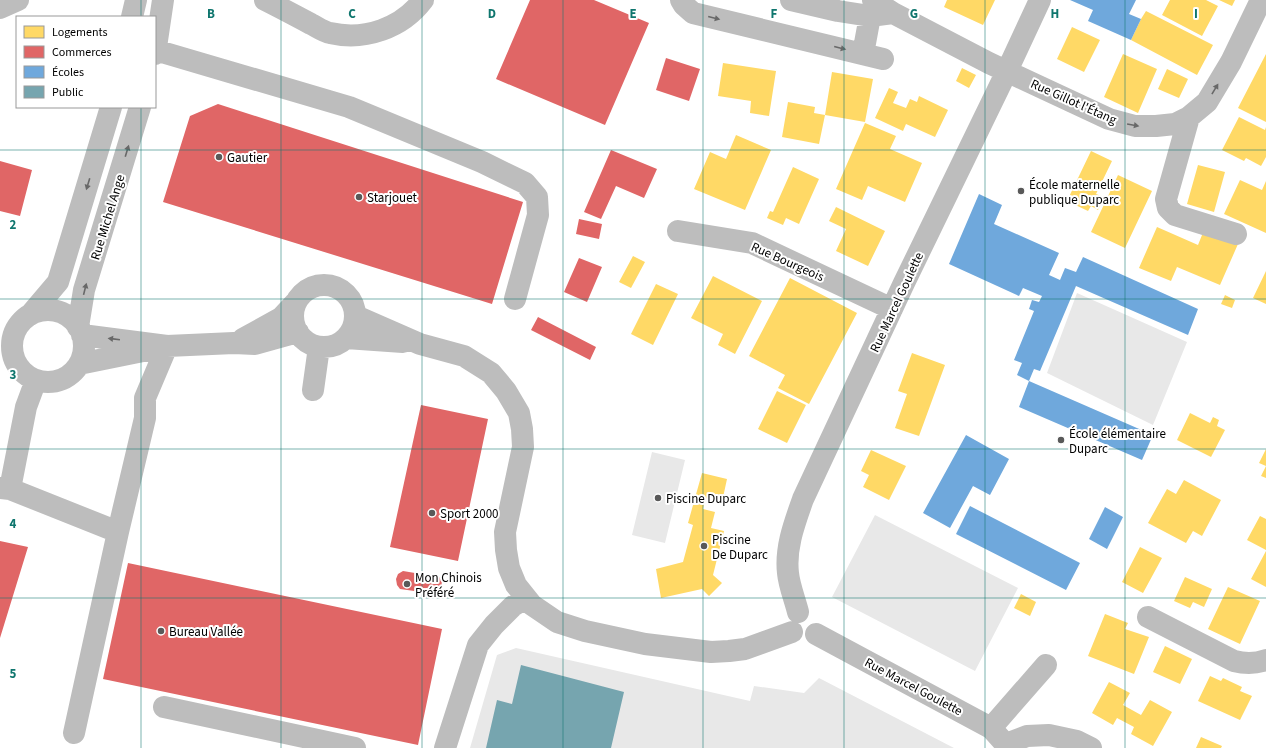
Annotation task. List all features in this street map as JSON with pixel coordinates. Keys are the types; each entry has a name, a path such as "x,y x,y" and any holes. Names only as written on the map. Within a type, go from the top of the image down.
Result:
{"street":[{"path":"0,8 18,0"},
{"path":"132,16 136,0"},
{"path":"156,46 163,0"},
{"path":"265,0 329,33 350,36 373,34 398,23 423,0"},
{"path":"681,0 693,13 873,56 871,8 791,0"},
{"name":"Rue Marcel Goulette","path":"795,622 788,573 788,554 793,526 803,499 1040,0"},
{"name":"Rue Gillot l'Étang","path":"871,8 893,13 989,63 1109,119 1135,126 1156,126 1175,124 1189,117 1207,102 1230,62 1262,0"},
{"path":"156,52 349,107 482,162 525,183 537,197 538,215 515,298"},
{"path":"30,315 43,311 57,312 69,317 80,331 83,355 79,364 72,373 61,380 48,382 36,380 27,376 19,368 6,346 13,338 16,329 22,321 30,315 58,282 112,108"},
{"name":"Rue Michel Ange","path":"80,331 84,290 140,108"},
{"path":"1189,117 1166,199 1168,208 1175,215 1236,234"},
{"name":"Rue Bourgeois","path":"678,231 752,243 892,309"},
{"path":"234,343 281,318 295,304 301,294 320,284 330,285 341,289 349,296 354,305 356,316 355,324 352,331 346,338 334,346 319,347 310,344 303,339 294,323 293,313 295,304"},
{"path":"356,316 420,344 464,356 491,373 506,391 519,413 523,447 505,532 506,550 509,568 516,585 532,605 557,622 585,631 645,644 711,652 745,649 795,622"},
{"path":"80,331 166,346"},
{"path":"79,364 166,346 234,343 255,344 298,332"},
{"path":"346,338 420,344"},
{"path":"74,733 118,532 145,418 145,398 166,346"},
{"path":"313,390 319,347"},
{"path":"36,380 26,407 5,489 118,532"},
{"path":"444,748 478,645 512,606 526,598"},
{"name":"Rue Marcel Goulette","path":"795,622 803,610 809,610 815,613 819,618 820,624 816,634 991,728 1008,746 1027,736 1049,735 1077,741 1091,748"},
{"path":"1148,617 1234,661 1245,664 1266,660"},
{"path":"991,728 1046,665"},
{"path":"164,707 354,748"}],"shaded area":[{"path":"1077,293 1187,342 1153,425 1047,373"},
{"name":"Piscine Duparc","path":"652,452 685,460 665,543 632,535"},
{"path":"875,515 1018,588 975,671 832,597"},
{"path":"516,648 750,701 754,686 804,693 819,678 954,748 470,748 497,655"}],"building: Logements":[{"path":"947,0 995,0 983,25 944,7"},
{"path":"1170,0 1206,0 1218,6 1202,36 1162,15"},
{"path":"1219,0 1235,0 1232,6"},
{"path":"1146,11 1213,45 1197,75 1131,40"},
{"path":"1072,27 1100,40 1084,72 1057,59"},
{"path":"1123,54 1157,69 1138,113 1104,97"},
{"path":"1266,54 1266,122 1238,108"},
{"path":"723,63 776,71 769,116 750,113 751,101 718,96"},
{"path":"962,68 976,75 969,88 956,81"},
{"path":"1167,69 1188,79 1179,98 1158,89"},
{"path":"832,72 873,79 865,122 825,115"},
{"path":"889,88 898,92 893,103 906,108 910,99 917,102 919,96 948,110 935,137 906,124 903,131 875,118"},
{"path":"788,102 815,107 814,113 825,115 819,144 782,137"},
{"path":"1239,117 1265,130 1266,127 1266,157 1261,166 1246,158 1244,161 1222,150"},
{"path":"865,123 896,136 890,149 922,163 905,202 868,186 862,200 836,189"},
{"path":"736,135 771,150 745,210 694,189 710,152 726,159"},
{"path":"1091,151 1112,161 1096,194 1104,197 1098,210 1091,206 1088,211 1067,201"},
{"path":"1198,165 1225,172 1214,212 1187,204"},
{"path":"793,167 819,179 799,224 786,218 783,225 767,218 770,211 773,212"},
{"path":"1118,175 1152,191 1125,248 1091,232"},
{"path":"1240,180 1262,190 1266,181 1266,233 1224,214"},
{"path":"836,207 885,231 868,266 836,251 846,229 829,221"},
{"path":"1157,227 1198,245 1204,230 1238,244 1220,285 1177,267 1171,281 1139,268"},
{"path":"633,256 645,262 631,288 619,282"},
{"path":"1266,271 1266,304 1253,298"},
{"path":"713,276 762,301 735,354 718,345 723,334 691,318"},
{"path":"790,278 857,313 809,404 778,388 785,375 749,356"},
{"path":"656,284 678,294 653,345 631,334"},
{"path":"1225,295 1235,300 1232,308 1221,304"},
{"path":"912,353 945,365 919,436 895,428 907,394 898,391"},
{"path":"777,391 806,405 787,443 758,429"},
{"path":"1190,413 1210,423 1213,417 1219,420 1217,426 1225,430 1211,457 1177,440"},
{"path":"1266,449 1266,466 1259,463"},
{"path":"871,450 906,466 889,500 863,487 869,475 861,471"},
{"path":"1266,466 1266,478 1261,476"},
{"name":"Piscine De Duparc","path":"702,473 727,479 722,502 705,498 703,509 715,512 711,528 724,531 713,575 722,583 709,596 702,589 661,598 656,569 683,562 693,525 688,523"},
{"path":"1184,480 1221,500 1202,536 1193,531 1186,543 1148,523 1167,489 1176,494"},
{"path":"1260,516 1266,519 1266,550 1247,540"},
{"path":"1140,547 1162,558 1143,593 1122,582"},
{"path":"1266,551 1266,587 1251,579"},
{"path":"1185,577 1212,589 1204,607 1193,602 1190,608 1174,601"},
{"path":"1228,587 1260,601 1240,644 1208,629"},
{"path":"1021,594 1036,602 1030,616 1014,608"},
{"path":"1105,614 1128,623 1125,629 1149,637 1134,674 1088,656"},
{"path":"1165,646 1192,659 1180,684 1153,672"},
{"path":"1210,676 1221,681 1223,678 1242,687 1240,691 1252,696 1240,720 1198,701"},
{"path":"1109,682 1130,693 1123,705 1141,715 1150,700 1172,712 1153,746 1131,734 1134,727 1117,718 1113,725 1092,713"},
{"path":"1201,737 1222,746 1221,748 1196,748"}],"building: Commerces":[{"path":"530,0 594,0 649,23 605,125 496,79"},
{"path":"666,58 700,69 689,101 656,90"},
{"path":"218,104 523,202 492,304 163,202 190,116"},
{"path":"611,150 657,169 644,198 616,186 601,219 584,212"},
{"path":"0,161 32,170 20,216 0,211"},
{"path":"579,219 602,224 599,239 576,234"},
{"path":"579,258 602,267 587,302 564,292"},
{"path":"538,317 596,347 590,360 531,330"},
{"path":"421,405 488,419 458,561 390,547"},
{"path":"0,541 28,547 0,638"},
{"path":"128,563 442,629 418,745 103,679"},
{"path":"403,571 439,577 442,580 441,591 436,594 400,589 397,585 396,579 398,574"}],"building: Écoles":[{"path":"1070,0 1136,0 1129,14 1141,19 1131,40 1088,21 1093,10"},
{"path":"979,194 1002,205 994,224 1059,253 1049,275 1060,280 1065,268 1076,272 1083,257 1198,309 1188,335 1076,286 1040,371 1034,369 1029,381 1017,375 1022,363 1014,360 1034,311 1029,309 1032,300 1039,302 1042,296 1023,288 1019,296 949,264"},
{"path":"1029,381 1153,435 1142,460 1019,407"},
{"path":"966,435 1009,459 990,495 973,486 950,528 923,513"},
{"path":"970,506 1080,563 1066,590 956,534"},
{"path":"1105,507 1123,517 1107,549 1089,539"}],"building: Public":[{"path":"521,665 624,692 611,748 486,748 497,700 512,704"}],"place":[{"name":"Gautier","path":"219,157"},
{"name":"École maternelle publique Duparc","path":"1021,191"},
{"name":"Starjouet","path":"359,197"},
{"name":"École élémentaire Duparc","path":"1061,440"},
{"name":"Piscine Duparc","path":"658,498"},
{"name":"Sport 2000","path":"432,513"},
{"name":"Piscine De Duparc","path":"704,546"},
{"name":"Mon Chinois Préféré","path":"407,584"},
{"name":"Bureau Vallée","path":"161,631"}]}
